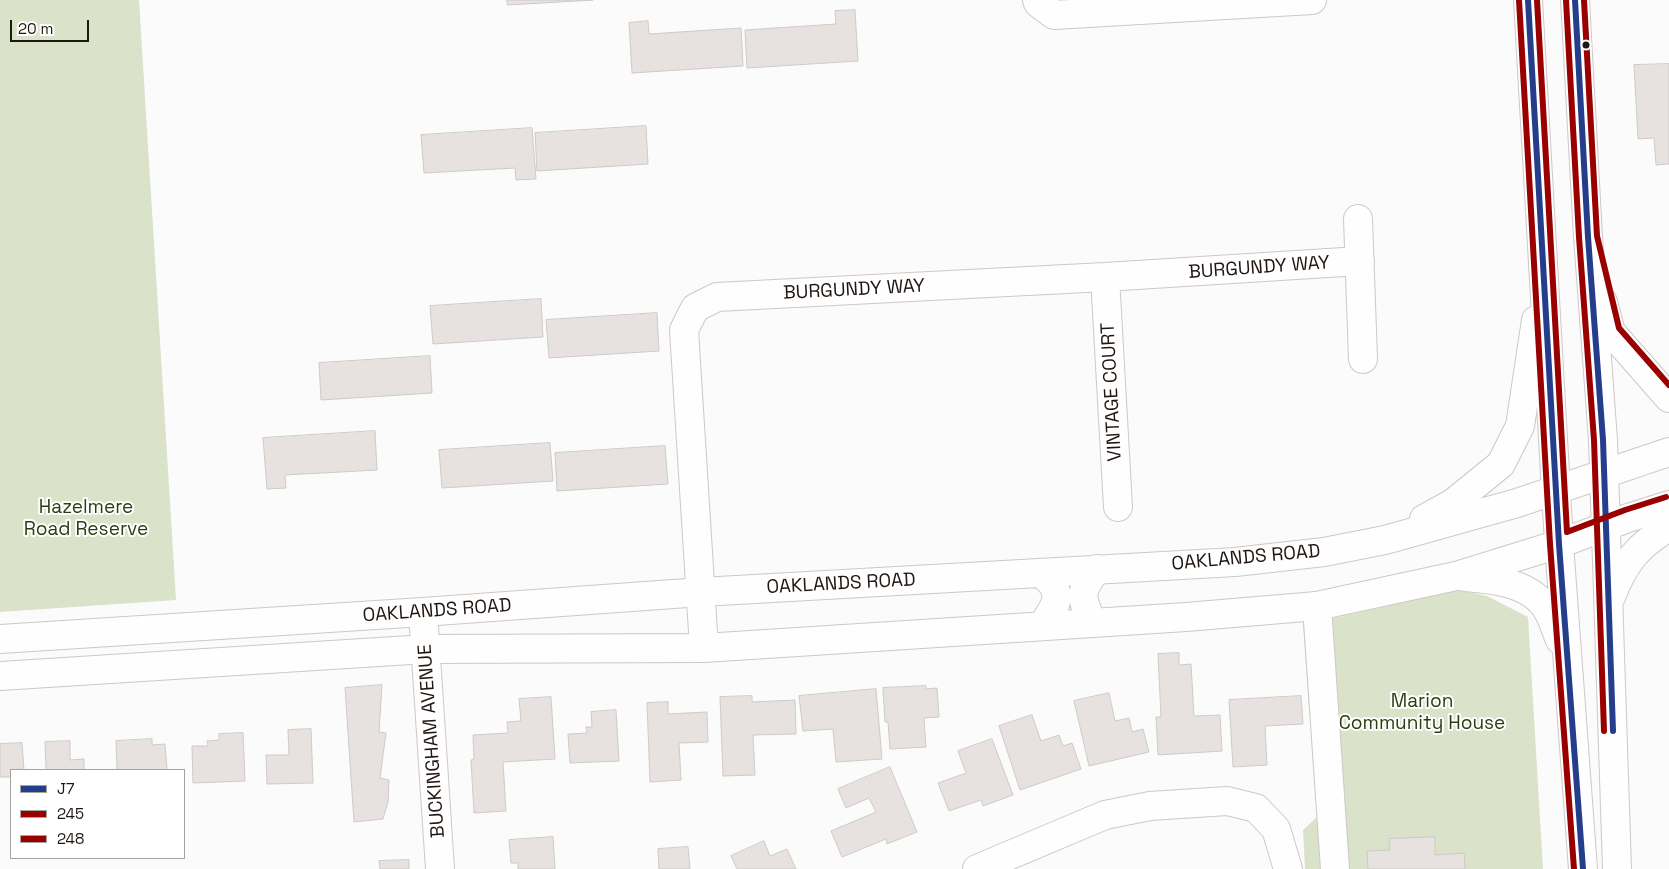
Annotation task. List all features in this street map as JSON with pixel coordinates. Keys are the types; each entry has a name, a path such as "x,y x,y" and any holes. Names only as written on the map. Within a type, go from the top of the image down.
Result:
{"main road":[{"path":"1037,0 1038,3 1054,15 1312,0"},
{"path":"1528,0 1558,544 1583,869"},
{"path":"1575,0 1604,474 1617,869"},
{"path":"1358,219 1364,359"},
{"path":"1588,237 1611,332 1669,398"},
{"name":"BURGUNDY WAY","path":"704,648 684,330 695,308 716,297 1105,277 1360,261"},
{"path":"1385,540 1453,503 1501,464 1520,426 1544,265"},
{"name":"VINTAGE COURT","path":"1105,277 1118,507"},
{"name":"OAKLANDS ROAD","path":"0,639 701,592 1235,562 1324,552 1385,540 1517,503 1669,452"},
{"name":"OAKLANDS ROAD","path":"0,676 426,649 704,648 1186,617 1317,606 1456,576 1558,544 1669,505"},
{"path":"1609,603 1619,578 1630,559 1669,527"},
{"path":"1092,623 1084,602 1083,590 1097,569"},
{"path":"1041,573 1053,583 1056,594 1056,606 1042,626"},
{"name":"OAKLANDS ROAD","path":"1456,576 1494,579 1515,585 1537,598 1548,610 1566,654"},
{"path":"1317,606 1335,869"},
{"name":"BUCKINGHAM AVENUE","path":"423,612 440,869"},
{"path":"977,869 1105,815 1150,806 1227,801 1256,808 1276,829 1288,869"}],"green space":[{"name":"Hazelmere Road Reserve","path":"0,0 139,0 176,600 0,612"},
{"name":"Marion Community House","path":"1458,590 1487,596 1528,617 1543,869 1305,869 1303,830 1317,817 1303,625"}],"building":[{"path":"507,0 593,0 508,5"},
{"path":"855,10 858,61 747,68 745,30 836,24 835,11"},
{"path":"648,21 649,34 741,28 743,66 632,73 629,23"},
{"path":"1669,64 1669,164 1656,165 1654,138 1638,139 1634,65"},
{"path":"646,126 648,164 537,171 535,133"},
{"path":"532,128 536,179 516,180 515,168 424,173 421,135"},
{"path":"541,299 543,337 433,344 430,306"},
{"path":"657,313 659,351 549,358 546,320"},
{"path":"430,356 432,393 321,400 319,363"},
{"path":"375,431 377,470 285,475 286,488 267,489 263,438"},
{"path":"550,443 553,481 442,488 439,450"},
{"path":"665,446 668,484 557,491 555,453"},
{"path":"1179,653 1179,665 1191,664 1194,716 1220,715 1222,751 1158,755 1156,717 1161,717 1158,654"},
{"path":"382,685 379,732 386,733 380,778 389,780 388,802 383,819 354,822 345,688"},
{"path":"926,686 926,689 937,688 939,717 924,718 926,747 890,749 888,722 885,722 883,688"},
{"path":"876,689 882,759 836,762 833,729 803,731 799,696"},
{"path":"1109,693 1115,721 1129,718 1132,732 1143,729 1149,752 1089,766 1074,701"},
{"path":"752,696 752,702 795,700 796,734 753,735 755,775 723,776 720,697"},
{"path":"1301,696 1303,724 1265,726 1267,765 1233,767 1229,700"},
{"path":"551,697 555,759 503,762 506,811 474,813 471,760 474,759 473,735 508,733 507,722 521,721 519,699"},
{"path":"668,702 668,714 707,712 708,742 679,743 681,780 650,782 647,703"},
{"path":"616,710 619,761 570,763 568,734 587,733 586,727 592,727 591,712"},
{"path":"1032,715 1041,741 1059,735 1063,746 1072,743 1081,769 1020,790 999,726"},
{"path":"311,729 313,783 267,784 266,755 289,755 288,730"},
{"path":"243,733 245,781 193,783 192,746 208,746 207,741 219,740 219,734"},
{"path":"152,739 152,745 165,744 167,769 117,769 116,741"},
{"path":"992,739 1013,795 983,806 981,800 949,811 938,783 966,773 958,751"},
{"path":"70,741 70,760 84,759 84,769 46,769 45,742"},
{"path":"22,743 24,769 10,769 10,777 0,777 0,744"},
{"path":"890,767 917,832 887,844 886,839 842,857 831,831 876,812 869,798 846,808 838,789"},
{"path":"553,837 555,869 518,869 518,863 511,863 509,840"},
{"path":"1435,837 1435,855 1464,853 1465,869 1368,869 1367,851 1390,850 1389,839"},
{"path":"764,841 770,856 787,849 796,869 737,869 731,856"},
{"path":"688,847 690,869 659,869 658,849"},
{"path":"409,860 409,869 380,869 379,861"}],"transit line":[{"name":"245","path":"1519,0 1550,544 1574,869"},
{"name":"J7","path":"1528,0 1559,544 1583,869"},
{"name":"248","path":"1537,0 1567,532 1666,497"},
{"name":"245","path":"1566,0 1579,237 1594,440 1604,731"},
{"name":"J7","path":"1575,0 1588,237 1603,440 1613,731"},
{"name":"248","path":"1584,0 1597,236 1619,328 1669,385"}]}
